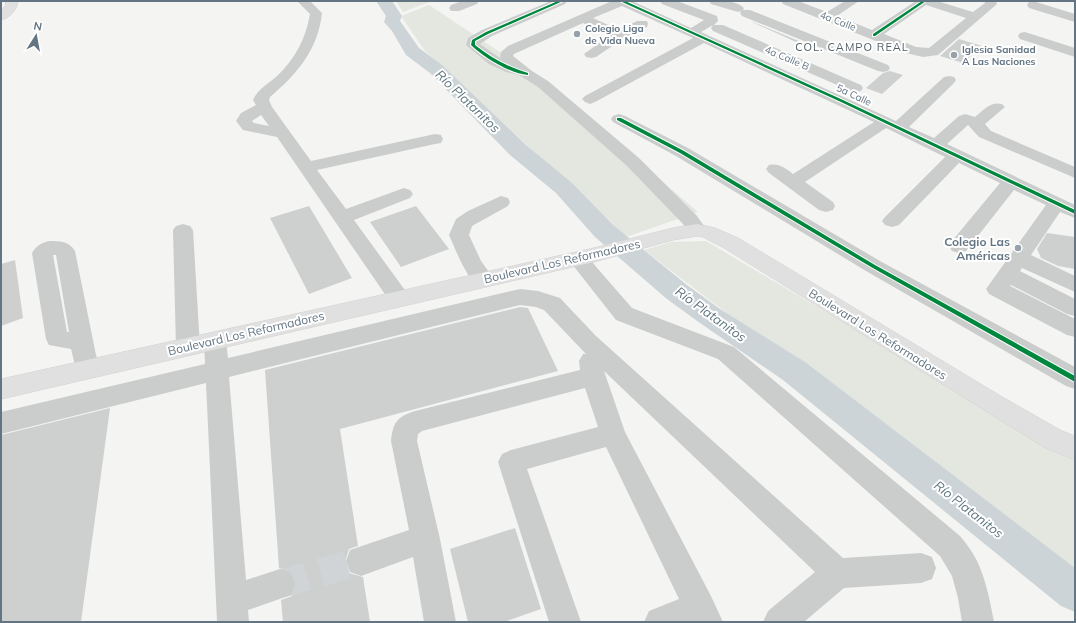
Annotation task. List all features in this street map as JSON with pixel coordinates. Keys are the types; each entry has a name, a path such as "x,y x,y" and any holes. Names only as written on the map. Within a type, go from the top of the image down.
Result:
{"main road":[{"path":"1,16 7,11 12,4 12,1"},
{"name":"Boulevard Los Reformadores","path":"1,389 586,257 674,234 696,230 708,232 731,243 995,405 1053,439 1075,448"}],"street":[{"path":"303,1 316,13 310,40 287,75 263,95 262,100 264,107 399,298"},
{"path":"480,25 537,1"},
{"path":"527,74 506,68 488,58 473,45 473,41 487,33 561,1"},
{"path":"590,99 700,34 712,21 712,19 666,1"},
{"path":"669,18 708,1"},
{"path":"715,1 742,10 870,78"},
{"name":"4a Calle","path":"787,1 911,50 923,53 933,52 992,4 990,1"},
{"path":"828,17 853,1"},
{"path":"874,35 924,1 975,17"},
{"path":"455,8 471,2 483,9"},
{"path":"626,2 508,52 506,57 527,74 543,84 633,162 690,220 696,230"},
{"name":"5a Calle","path":"626,2 700,34 1066,207"},
{"path":"1053,11 1064,4"},
{"path":"1033,5 1075,18"},
{"path":"584,19 619,35"},
{"path":"591,54 619,35 642,24"},
{"name":"4a Calle B","path":"718,28 870,78"},
{"path":"1025,36 1075,53"},
{"path":"842,101 870,78 911,50"},
{"path":"793,182 892,125 949,80"},
{"path":"264,107 247,116 244,120 249,127 282,133"},
{"path":"977,123 997,107"},
{"path":"936,146 965,118 977,123 977,126 985,134 1075,173"},
{"path":"620,120 682,152 873,266 1075,379"},
{"path":"306,167 435,139"},
{"path":"892,221 956,156"},
{"path":"1031,181 1052,164"},
{"path":"775,169 826,206"},
{"path":"959,246 1011,181"},
{"path":"343,217 404,194"},
{"path":"484,279 472,264 459,235 463,223 501,202"},
{"path":"1066,207 1013,266 997,289 1075,329"},
{"path":"183,230 188,347"},
{"path":"586,257 624,314 726,353 950,546 965,569 974,598 978,622"},
{"path":"1013,266 1075,285"},
{"path":"1013,266 1075,308"},
{"path":"1,423 520,297 538,299 552,304 588,342 838,573"},
{"path":"81,339 88,369"},
{"path":"215,340 233,611 280,584"},
{"path":"588,342 593,376 613,434 703,615 660,622"},
{"path":"440,622 425,539 404,441 405,430 415,422 593,376"},
{"path":"565,622 511,462 613,434"},
{"path":"361,561 425,539"},
{"path":"779,622 838,573 921,568"}],"shaded area":[{"path":"396,1 432,1 403,12"},
{"path":"429,5 551,86 698,212 626,237 425,51 401,16"},
{"path":"706,241 1075,460 1075,579 644,250 671,242"}],"building":[{"path":"753,22 799,41 796,42"},
{"path":"959,39 982,46 963,63 940,56"},
{"path":"890,71 903,75 882,94 866,88 883,73"},
{"path":"309,206 352,278 309,294 270,218"},
{"path":"416,206 449,249 401,267 370,222"},
{"path":"1047,233 1075,237 1075,269 1058,266 1041,258 1037,249"},
{"path":"15,260 23,318 1,326 1,264"},
{"path":"520,307 528,308 558,371 340,429 358,546 349,549 345,562 349,573 363,577 370,622 283,622 281,600 292,596 296,583 292,572 279,568 265,370"},
{"path":"110,408 81,622 1,622 1,435"},
{"path":"515,528 541,609 504,622 468,622 450,549"}],"waterway":[{"name":"Río Platanitos","path":"384,1 394,16 392,22 399,29 412,51 436,69 518,150 564,188 604,231 677,292 710,316 794,371 1075,592"}],"tunnel":[{"path":"280,584 361,561"}],"cycle path":[{"path":"527,74 511,69 492,59 473,45 473,41 487,33 561,1"},
{"path":"622,1 842,101 1075,212"},
{"path":"874,35 924,1"},
{"path":"619,119 682,152 873,266 1075,379"}],"place":[{"name":"Colegio Liga de Vida Nueva","path":"577,34"},
{"name":"Iglesia Sanidad A Las Naciones","path":"954,55"},
{"name":"Colegio Las Américas","path":"1018,248"}],"district":[{"name":"COL. CAMPO REAL","path":"852,47"}]}
